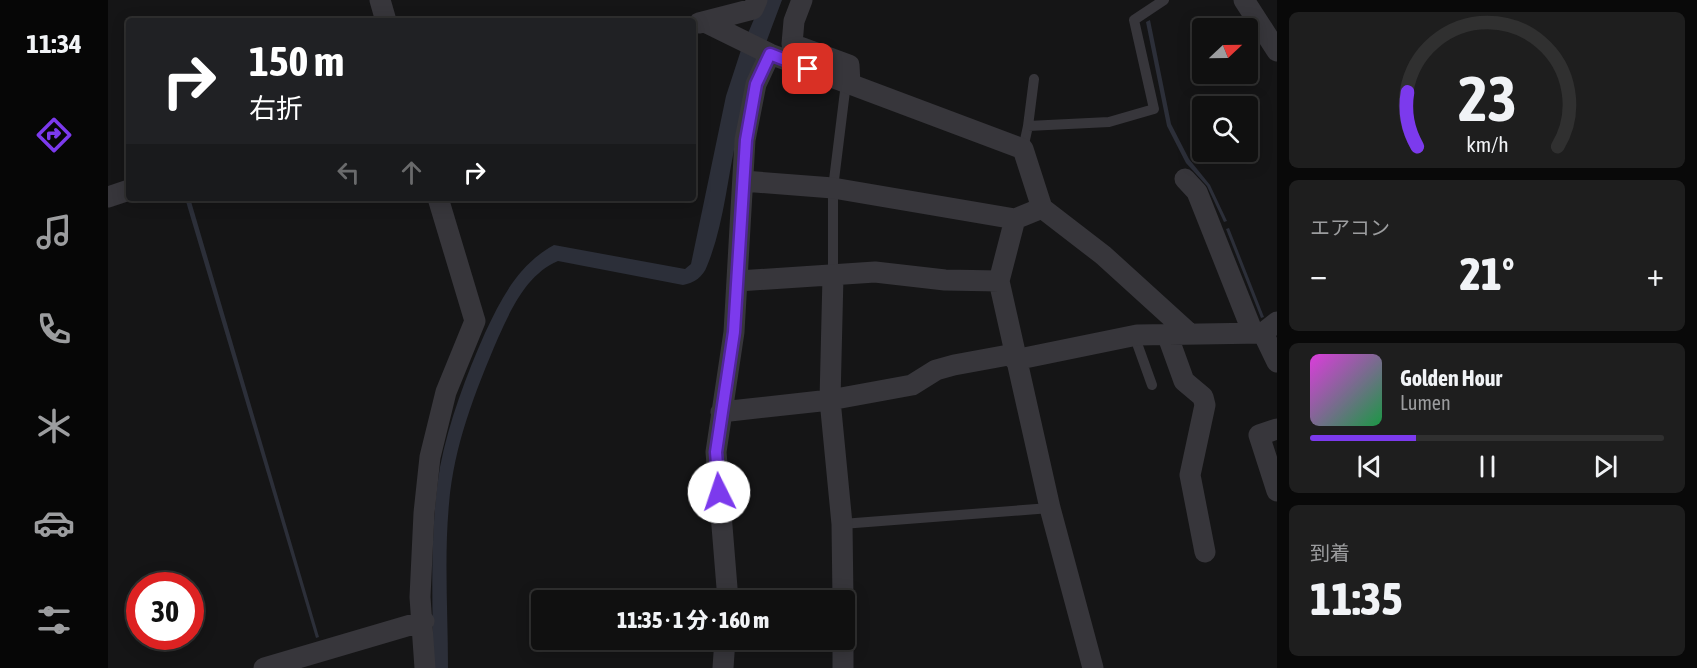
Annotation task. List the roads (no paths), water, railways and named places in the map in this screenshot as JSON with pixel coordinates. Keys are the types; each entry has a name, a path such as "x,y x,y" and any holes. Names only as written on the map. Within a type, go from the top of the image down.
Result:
{"street":[{"path":"380,0 385,18"},
{"path":"699,23 753,9 757,0"},
{"path":"802,0 794,21 792,44 849,65 848,83"},
{"path":"1244,0 1277,51"},
{"path":"699,23 770,54 1023,149 1042,208 1103,255 1190,334"},
{"path":"727,590 716,452 734,332 746,140 756,84 770,54"},
{"path":"1185,179 1197,192 1264,329 1277,362"},
{"path":"743,181 833,188 1015,219 1042,208"},
{"path":"108,197 126,191"},
{"path":"425,668 424,621 420,597 430,457 446,392 475,321 439,201"},
{"path":"1015,219 999,281 1050,508 1092,668"},
{"path":"738,282 874,272 945,280 999,281"},
{"path":"833,276 830,400 842,524 843,590"},
{"path":"721,412 830,400 912,386 936,370 954,365 1015,357 1134,335 1264,329"},
{"path":"1167,334 1184,381 1203,397 1205,405 1190,475 1205,552"},
{"path":"1277,429 1259,435 1277,491"},
{"path":"264,668 424,621"},
{"path":"723,668 724,650"},
{"path":"843,650 843,668"}],"lane":[{"path":"1028,126 1109,122 1154,109 1134,20 1164,0"},
{"path":"1023,149 1034,79"},
{"path":"833,276 833,188 848,83"},
{"path":"1134,335 1152,385"},
{"path":"842,524 1050,508"}]}
